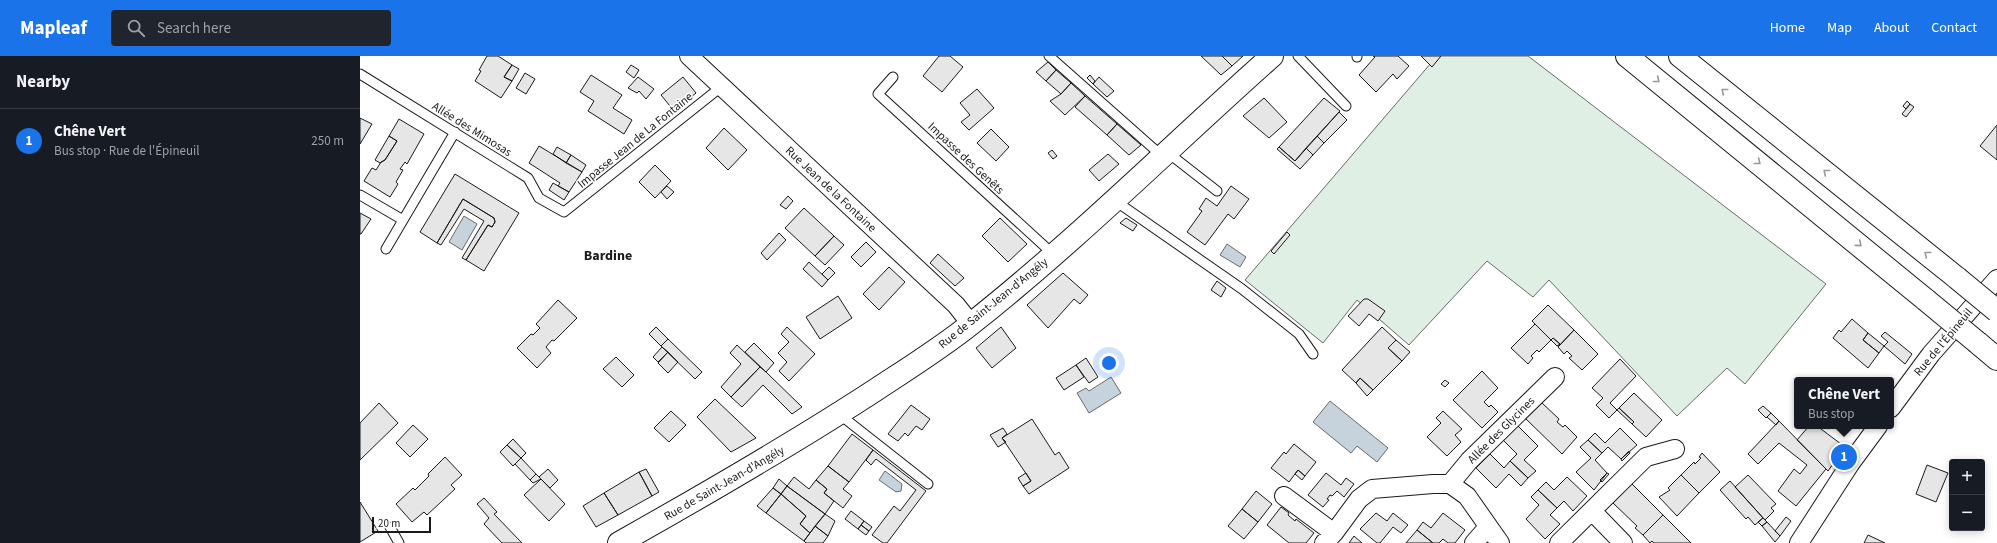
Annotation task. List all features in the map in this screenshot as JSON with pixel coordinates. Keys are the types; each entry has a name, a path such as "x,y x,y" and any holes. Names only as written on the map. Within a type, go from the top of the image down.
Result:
{"main road":[{"name":"Rue de Saint-Jean-d'Angély","path":"619,543 735,478 839,414 925,357 971,324 1114,200 1271,56"},
{"path":"1626,56 1997,359"},
{"path":"1680,56 1958,278 1997,311"}],"street":[{"name":"Rue Jean de la Fontaine","path":"689,56 956,306 971,324"},
{"name":"Rue de l'Épineuil","path":"1894,404 1931,354 1997,279"},
{"name":"Allée des Glycines","path":"1450,484 1469,461 1555,377"},
{"path":"1799,543 1850,464 1876,429"},
{"path":"1559,543 1646,457 1675,449"},
{"path":"1284,496 1329,538 1359,499 1372,488 1450,484 1467,496 1500,543"},
{"path":"1592,511 1623,543"},
{"path":"1474,543 1488,527"}],"lane":[{"path":"1049,56 1164,154 1217,191"},
{"path":"1298,56 1346,106"},
{"name":"Allée des Mimosas","path":"360,74 528,178 539,198 564,212"},
{"name":"Impasse des Genêts","path":"893,77 878,94 1053,254"},
{"name":"Impasse Jean de La Fontaine","path":"564,212 721,87"},
{"path":"386,249 455,132"},
{"path":"360,195 403,220"},
{"path":"1114,200 1242,289 1299,334 1313,354"},
{"path":"839,414 928,484"},
{"path":"390,527 399,543"}],"green space":[{"path":"1437,56 1528,56 1826,284 1745,384 1727,368 1677,416 1549,280 1533,297 1487,261 1409,345 1357,300 1323,343 1245,280"}],"shaded area":[{"path":"464,216 477,224 462,250 449,242"},
{"path":"1227,244 1246,257 1240,267 1220,255"},
{"path":"1111,377 1121,393 1089,413 1077,393 1086,388 1089,391"},
{"path":"1330,401 1388,448 1377,462 1357,446 1351,453 1313,422"},
{"path":"885,471 902,484 901,491 896,492 879,480"}],"building":[{"path":"487,56 498,56 512,65 504,77 512,81 501,98 475,81"},
{"path":"939,56 950,56 963,67 942,92 923,76"},
{"path":"1201,56 1222,56 1232,66 1221,75"},
{"path":"1222,56 1243,56 1232,66"},
{"path":"1373,56 1398,56 1409,66 1397,79 1393,74 1376,92 1359,75 1375,57"},
{"path":"1421,56 1441,56 1432,67"},
{"path":"1048,62 1056,70 1046,81 1036,72"},
{"path":"512,65 519,69 512,81 504,77"},
{"path":"631,65 639,70 634,78 626,72"},
{"path":"1056,70 1071,83 1061,94 1046,81"},
{"path":"525,73 535,79 526,94 516,88"},
{"path":"591,75 622,95 613,108 632,120 624,134 588,111 594,101 580,92"},
{"path":"1090,75 1095,81 1093,84 1087,78"},
{"path":"638,77 654,89 646,99 639,91 637,93 628,88"},
{"path":"683,77 696,93 674,111 661,95"},
{"path":"1099,77 1114,91 1107,97 1093,84"},
{"path":"1071,83 1085,96 1065,115 1050,101 1061,94"},
{"path":"977,89 994,108 969,130 961,122 970,115 960,103"},
{"path":"1085,96 1117,124 1107,135 1075,107"},
{"path":"1264,98 1287,122 1269,138 1243,116"},
{"path":"1324,98 1340,111 1295,161 1279,147"},
{"path":"1907,101 1910,104 1906,109 1903,106"},
{"path":"1910,104 1914,107 1906,117 1902,114"},
{"path":"1339,112 1347,120 1324,143 1317,136"},
{"path":"360,118 372,124 360,144"},
{"path":"399,119 424,134 407,164 405,162 400,169 403,170 396,182 398,184 390,197 364,181 372,168 376,170 381,162 385,160 397,141 389,136"},
{"path":"1117,124 1141,145 1129,155 1107,135"},
{"path":"1997,125 1997,160 1980,146"},
{"path":"724,128 747,150 728,170 706,148"},
{"path":"991,129 1009,147 996,161 977,143"},
{"path":"389,136 397,141 385,160 380,163 375,160"},
{"path":"1317,136 1324,143 1313,155 1306,148"},
{"path":"539,146 582,172 569,192 558,186 560,183 529,163"},
{"path":"557,147 571,155 566,163 553,154"},
{"path":"1279,147 1295,161 1306,148 1313,155 1300,169 1277,149"},
{"path":"1052,150 1057,156 1053,159 1048,153"},
{"path":"1108,154 1119,164 1099,181 1089,170"},
{"path":"571,155 586,165 582,172 566,163"},
{"path":"655,165 671,181 655,198 639,182"},
{"path":"455,174 519,213 484,271 466,260 488,225 492,227 495,222 494,218 463,199 437,243 420,232"},
{"path":"553,183 569,192 564,200 549,190"},
{"path":"667,186 674,192 667,199 661,192"},
{"path":"1231,186 1249,199 1234,219 1228,214 1205,245 1187,232 1202,211 1199,209 1206,198 1217,206"},
{"path":"788,196 793,201 786,209 780,205"},
{"path":"463,199 494,218 495,222 492,227 488,225 466,260 462,258 484,221 464,209 441,245 437,243"},
{"path":"804,208 834,236 815,256 785,228"},
{"path":"360,213 371,219 361,234 360,234"},
{"path":"1000,218 1027,244 1008,262 982,236"},
{"path":"1126,218 1137,225 1133,231 1120,223"},
{"path":"1287,232 1290,235 1274,254 1271,251"},
{"path":"779,233 786,240 767,260 761,253"},
{"path":"834,236 844,245 825,265 815,256"},
{"path":"866,242 876,252 861,267 851,257"},
{"path":"938,254 964,278 955,286 930,263"},
{"path":"809,262 828,280 822,287 803,269"},
{"path":"829,267 835,273 828,280 822,274"},
{"path":"889,267 905,282 879,310 863,294"},
{"path":"1063,273 1088,295 1080,304 1074,299 1048,328 1027,305"},
{"path":"1217,281 1226,288 1221,297 1211,290"},
{"path":"838,296 852,318 820,339 806,317"},
{"path":"1364,299 1368,299 1385,311 1378,321 1369,314 1359,326 1348,316"},
{"path":"558,300 577,318 546,347 551,353 537,368 517,348 531,334 533,335 540,328 536,324"},
{"path":"1548,305 1574,330 1558,347 1560,344 1553,338 1551,340 1532,321"},
{"path":"1852,319 1868,333 1863,340 1879,353 1868,368 1833,338 1839,330 1841,332"},
{"path":"1535,324 1551,340 1539,352 1537,350 1531,356 1533,358 1528,364 1511,348"},
{"path":"656,327 668,339 661,346 649,334"},
{"path":"787,327 815,354 789,381 779,371 787,362 778,353 789,342 781,334"},
{"path":"1001,327 1016,348 992,368 976,348"},
{"path":"1382,327 1396,340 1388,348 1402,361 1373,390 1360,378 1356,383 1342,370"},
{"path":"1574,330 1598,354 1582,370 1569,358 1572,356 1567,351 1564,354 1558,347"},
{"path":"1885,332 1912,354 1905,364 1884,346 1888,342 1881,336"},
{"path":"1868,333 1884,346 1879,353 1863,340"},
{"path":"1553,338 1560,344 1557,346 1551,340"},
{"path":"668,339 702,372 695,379 661,346"},
{"path":"1396,340 1410,352 1402,361 1388,348"},
{"path":"754,343 774,363 766,372 745,352"},
{"path":"737,345 760,367 731,397 721,387 741,364 730,353"},
{"path":"662,347 668,352 658,362 653,357"},
{"path":"668,352 678,362 668,373 658,363"},
{"path":"616,357 634,375 622,387 603,369"},
{"path":"1086,358 1098,377 1089,383 1076,365"},
{"path":"1620,359 1636,376 1610,403 1617,410 1609,418 1596,405 1603,398 1592,388"},
{"path":"1076,365 1084,377 1064,390 1056,378"},
{"path":"760,367 802,407 792,414 763,385 742,407 731,397"},
{"path":"1482,371 1498,388 1484,402 1489,407 1491,405 1498,412 1482,428 1453,400"},
{"path":"1360,378 1373,390 1367,396 1356,383"},
{"path":"1445,380 1449,383 1445,387 1441,384"},
{"path":"1634,393 1662,420 1646,437 1632,424 1634,422 1619,408"},
{"path":"715,399 756,438 731,452 697,417"},
{"path":"1541,402 1559,419 1557,422 1563,427 1565,425 1577,437 1562,454 1525,418"},
{"path":"379,403 398,423 360,460 360,423"},
{"path":"911,405 930,419 922,430 916,426 908,436 905,433 898,441 888,434"},
{"path":"1763,406 1771,413 1766,418 1758,410"},
{"path":"1619,408 1634,422 1632,424 1617,410"},
{"path":"671,411 686,425 669,442 654,428"},
{"path":"1443,411 1462,429 1455,435 1461,442 1447,456 1427,437 1441,423 1436,418"},
{"path":"1771,413 1779,421 1776,425 1767,417"},
{"path":"1032,419 1055,455 1059,452 1069,468 1029,494 1023,486 1031,481 1002,438"},
{"path":"1779,421 1826,469 1796,506 1778,491 1794,469 1800,474 1807,465 1779,443 1758,464 1748,454"},
{"path":"413,425 428,439 410,457 396,443"},
{"path":"1518,426 1538,446 1524,460 1536,471 1528,478 1510,461 1517,454 1503,440"},
{"path":"1003,428 1007,434 1002,438 1006,442 998,447 990,435"},
{"path":"1620,428 1637,445 1621,459 1608,447 1602,453 1588,440 1595,433 1605,443"},
{"path":"1806,429 1821,429 1845,447 1828,471 1797,440"},
{"path":"852,434 873,450 849,482 828,466"},
{"path":"513,439 526,453 521,458 507,445"},
{"path":"1588,440 1602,453 1595,460 1607,473 1594,490 1576,472 1591,458 1580,447"},
{"path":"1294,444 1316,462 1305,476 1298,470 1289,482 1271,468 1284,452 1286,454"},
{"path":"507,445 521,458 513,466 500,452"},
{"path":"873,450 926,491 887,543 883,543 872,535 894,506 900,511 916,490 876,459 871,465 866,460"},
{"path":"1629,451 1630,453 1622,461 1621,459"},
{"path":"1702,453 1720,472 1699,493 1681,475 1694,462 1695,464 1701,458 1699,457"},
{"path":"1490,454 1504,468 1510,461 1528,478 1521,486 1509,474 1496,488 1476,468"},
{"path":"445,457 462,475 451,485 455,489 427,515 424,512 412,522 396,504 413,488 415,490"},
{"path":"521,458 536,474 530,480 515,464"},
{"path":"1927,465 1948,473 1936,502 1916,494"},
{"path":"828,466 849,482 843,489 852,496 843,508 824,493 827,489 816,480"},
{"path":"548,469 558,480 550,488 539,477"},
{"path":"646,469 659,492 652,496 639,472"},
{"path":"1298,470 1305,476 1302,480 1295,474"},
{"path":"639,472 652,496 618,515 604,493"},
{"path":"1026,473 1031,481 1023,486 1018,478"},
{"path":"1326,473 1341,485 1346,478 1354,484 1344,497 1337,491 1332,496 1330,495 1327,499 1329,500 1323,507 1308,495"},
{"path":"1607,473 1609,474 1602,482 1600,480"},
{"path":"536,474 541,479 533,483 530,480"},
{"path":"1681,475 1699,493 1677,516 1659,497 1670,490 1668,488"},
{"path":"1748,475 1776,504 1771,508 1774,511 1765,520 1735,487"},
{"path":"794,477 809,489 816,480 827,489 824,493 834,501 825,514 787,486"},
{"path":"1567,477 1587,496 1573,511 1564,501 1557,508 1538,490 1546,482 1554,490"},
{"path":"541,479 565,504 549,521 524,495"},
{"path":"779,479 787,486 781,494 773,488"},
{"path":"1730,481 1763,518 1755,525 1748,517 1746,519 1720,490"},
{"path":"1632,484 1663,515 1643,535 1635,528 1637,526 1613,503"},
{"path":"787,486 825,514 810,533 800,524 806,516 781,494"},
{"path":"773,488 781,494 766,513 757,506"},
{"path":"1538,490 1557,508 1550,515 1560,524 1545,539 1526,519 1539,505 1531,497"},
{"path":"1256,491 1272,504 1258,522 1242,509"},
{"path":"604,493 618,515 596,527 583,506"},
{"path":"781,494 806,516 800,524 810,533 804,541 766,513"},
{"path":"484,498 497,512 494,514 522,543 502,543 484,524 489,518 477,504"},
{"path":"360,502 378,531 360,542"},
{"path":"1281,507 1289,513 1288,515 1295,521 1296,519 1314,533 1306,543 1289,543 1267,525"},
{"path":"1242,509 1258,522 1244,539 1228,526"},
{"path":"851,511 864,521 858,529 845,519"},
{"path":"1376,513 1387,521 1393,513 1408,525 1401,533 1393,527 1380,543 1377,543 1360,529"},
{"path":"1443,513 1465,530 1455,543 1448,543 1443,539 1439,543 1433,543 1417,530 1423,522 1431,528"},
{"path":"825,514 835,521 828,536 815,526"},
{"path":"1663,515 1691,543 1654,543 1652,541 1650,543 1643,535"},
{"path":"1786,517 1791,521 1780,536 1775,531"},
{"path":"1763,518 1767,522 1762,526 1758,522"},
{"path":"864,521 872,527 869,531 861,525"},
{"path":"1767,522 1780,536 1775,542 1762,526"},
{"path":"861,525 869,531 866,535 858,529"},
{"path":"815,526 828,536 823,543 806,543 804,541"},
{"path":"1417,530 1433,543 1406,543"},
{"path":"1868,535 1885,543 1864,543"},
{"path":"1354,536 1362,543 1349,543"}],"place":[{"name":"Chêne Vert","path":"1844,457"}],"district":[{"name":"Bardine","path":"608,255"}]}
